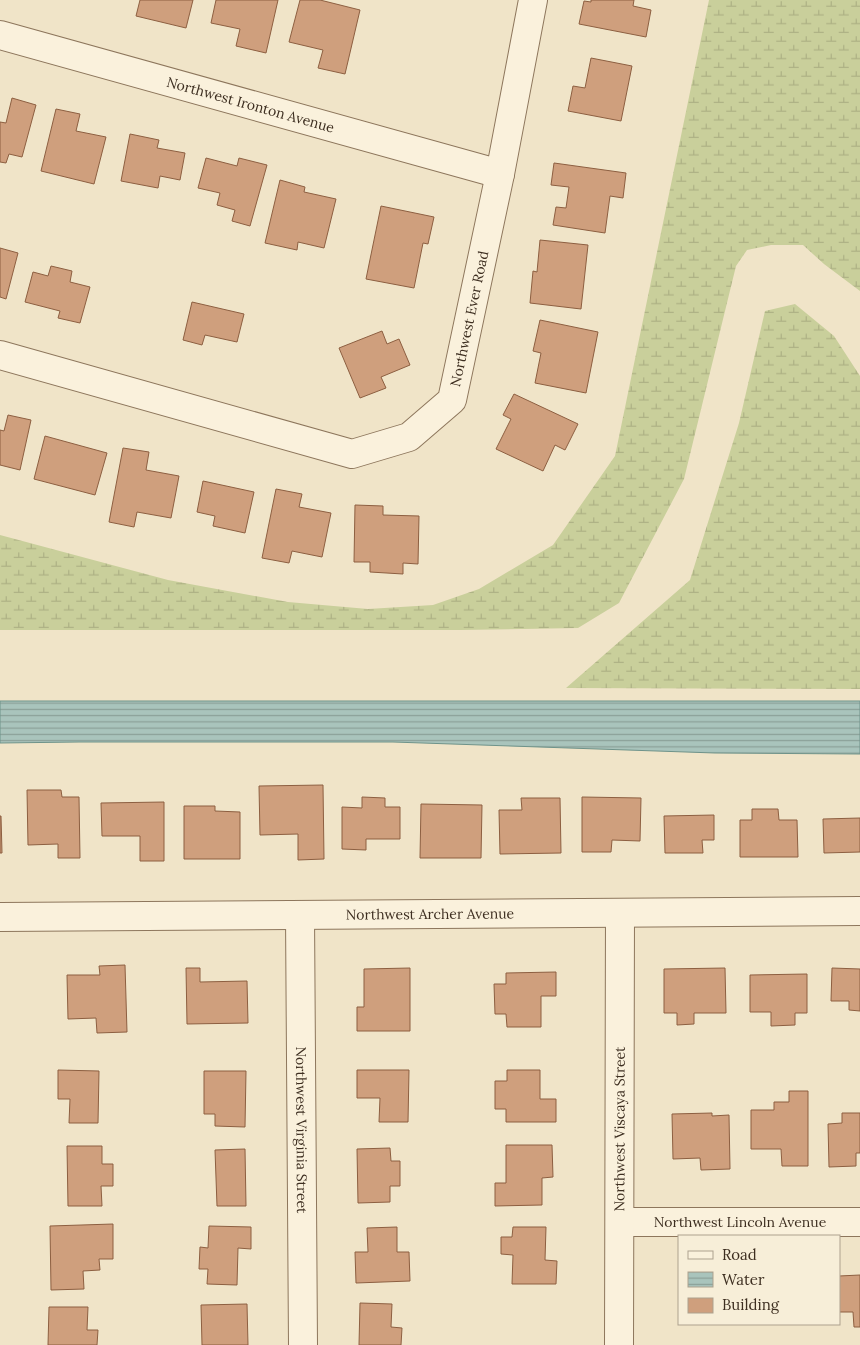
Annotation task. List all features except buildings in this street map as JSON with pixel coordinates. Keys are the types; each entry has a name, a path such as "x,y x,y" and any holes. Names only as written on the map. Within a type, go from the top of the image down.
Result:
{"street":[{"name":"Northwest Ever Road","path":"0,355 352,454 409,437 452,400 500,174 533,0"},
{"name":"Northwest Ironton Avenue","path":"0,35 500,174"},
{"name":"Northwest Archer Avenue","path":"0,917 860,912"},
{"name":"Northwest Viscaya Street","path":"619,1345 620,914"},
{"name":"Northwest Virginia Street","path":"300,915 304,1345"},
{"name":"Northwest Lincoln Avenue","path":"620,1222 860,1222"}],"green space":[{"path":"709,0 860,0 860,291 824,264 803,245 771,245 747,250 736,266 684,479 619,603 578,628 460,630 0,630 0,535 168,580 288,602 368,609 433,605 479,589 553,545 615,456"},
{"path":"795,304 834,336 860,376 860,689 566,688 690,580 739,423 765,311"}],"water":[{"path":"0,701 860,701 860,754 715,753 393,742 0,743"}]}
